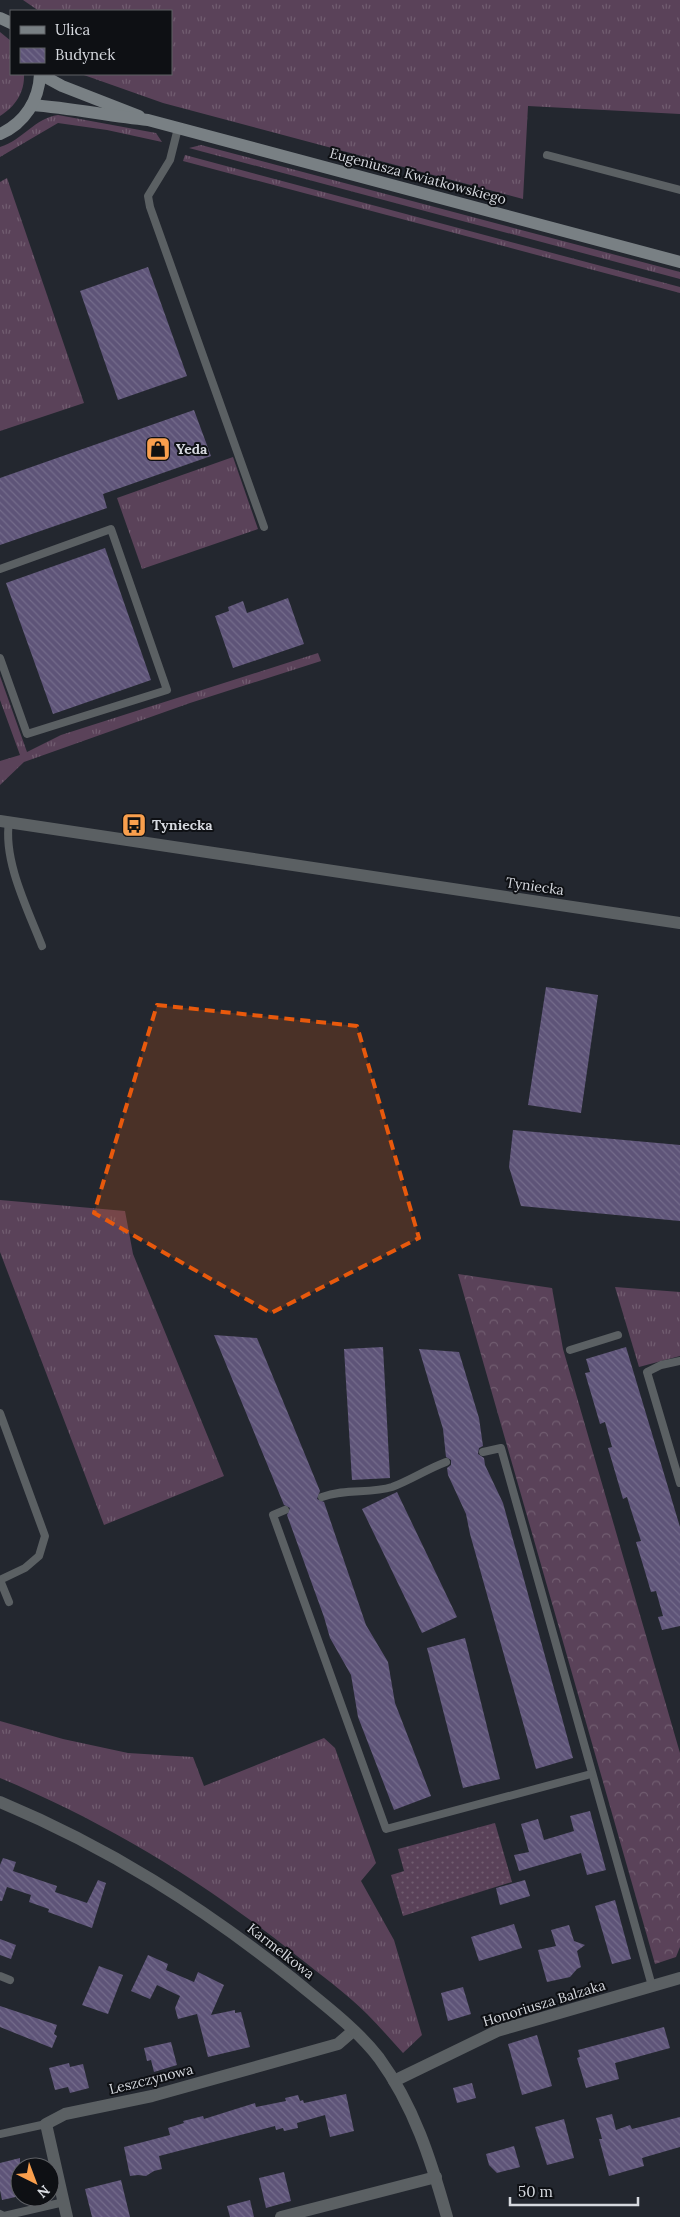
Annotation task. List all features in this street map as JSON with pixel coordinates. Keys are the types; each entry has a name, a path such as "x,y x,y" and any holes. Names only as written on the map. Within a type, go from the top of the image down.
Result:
{"main road":[{"path":"0,134 20,121 32,105 38,90 40,75"},
{"name":"Eugeniusza Kwiatkowskiego","path":"42,75 62,86 148,120 680,262"},
{"name":"Eugeniusza Kwiatkowskiego","path":"32,105 71,108 110,116 148,120"}],"street":[{"name":"Tyniecka","path":"5,821 680,923"},
{"name":"Karmelkowa","path":"0,1802 55,1825 172,1890 260,1953 341,2019 378,2058 394,2081 418,2126 436,2177 447,2217"},
{"name":"Honoriusza Balzaka","path":"394,2081 497,2031 680,1978"},
{"name":"Leszczynowa","path":"46,2124 65,2114 152,2096 338,2044 353,2031"},
{"path":"46,2124 67,2217"},
{"path":"281,2217 436,2177"}],"lane":[{"path":"178,128 170,160 148,196 150,207 264,527"},
{"path":"547,155 680,190"},
{"path":"0,570 111,529 167,690 28,734 0,658"},
{"path":"5,821 8,845 18,881 42,946"},
{"path":"570,1350 618,1335"},
{"path":"680,1361 660,1365 647,1372 680,1483"},
{"path":"0,1413 45,1536 39,1556 25,1568 0,1580 9,1602"},
{"path":"483,1452 501,1448 652,1986"},
{"path":"322,1497 342,1492 391,1487 429,1468 446,1462"},
{"path":"286,1510 273,1514 386,1830 591,1774"},
{"path":"0,1976 10,1980"},
{"path":"0,2134 46,2124"},
{"path":"0,2214 4,2216 64,2202"}],"highlighted area":[{"path":"157,1005 357,1026 419,1238 271,1313 94,1213"}],"green space":[{"path":"23,0 680,0 680,114 528,106 523,199 163,103 84,75 172,75 172,10 38,10"},
{"path":"0,32 10,40 10,75 24,75 24,81 21,93 14,104 0,116"},
{"path":"58,115 156,133 162,142 107,130 58,123 0,157 0,147 16,139 42,120"},
{"path":"201,145 680,272 680,279 189,148"},
{"path":"185,155 680,287 680,293 183,161"},
{"path":"7,178 84,403 0,431 0,182"},
{"path":"233,457 258,529 142,569 117,498"},
{"path":"318,653 321,661 190,703 24,762 0,785 0,761 20,755 0,700 0,676 27,752 61,735"},
{"path":"0,1200 125,1211 133,1254 224,1476 104,1525 0,1252"},
{"path":"458,1274 552,1288 563,1349 680,1753 680,1947 676,1957 655,1964"},
{"path":"615,1287 680,1292 680,1356 639,1367"},
{"path":"0,1721 63,1739 128,1753 193,1757 204,1786 324,1738 335,1748 376,1863 361,1881 394,1940 422,2035 403,2053 351,1999 263,1929 192,1879 155,1856 79,1815 0,1778"},
{"path":"495,1823 512,1882 403,1916 391,1875 404,1871 398,1849"}],"building":[{"path":"148,267 187,376 118,400 80,291"},
{"path":"194,410 211,456 103,494 107,508 0,545 0,478"},
{"path":"105,548 151,680 53,714 6,583"},
{"path":"288,598 304,644 233,668 215,616 229,611 228,607 243,601 247,613"},
{"path":"546,987 598,995 581,1113 528,1105"},
{"path":"513,1130 680,1145 680,1221 521,1206 509,1167"},
{"path":"214,1335 257,1338 320,1491 317,1499 324,1502 366,1625 388,1662 395,1703 431,1796 394,1810 358,1717 351,1675 330,1638 287,1515 290,1508 284,1505"},
{"path":"383,1347 390,1478 352,1480 344,1349"},
{"path":"626,1347 680,1527 680,1626 662,1630 658,1617 663,1616 656,1591 651,1592 636,1542 641,1541 627,1497 623,1499 608,1448 612,1447 605,1422 600,1424 585,1373 590,1372 586,1359"},
{"path":"419,1349 459,1352 479,1418 483,1446 479,1448 478,1454 484,1458 485,1465 503,1503 573,1758 536,1769 466,1514 448,1475 447,1468 451,1465 451,1460 446,1457 443,1429"},
{"path":"397,1492 457,1617 422,1633 362,1509"},
{"path":"465,1638 500,1779 463,1788 427,1648"},
{"path":"590,1811 606,1870 587,1875 581,1853 519,1871 514,1855 529,1852 521,1824 538,1819 544,1840 574,1831 570,1816"},
{"path":"3,1858 16,1862 13,1871 57,1886 55,1892 87,1903 98,1880 106,1883 92,1928 48,1912 49,1909 29,1902 31,1895 7,1887 2,1901 0,1901 0,1865"},
{"path":"525,1880 530,1896 500,1905 496,1888"},
{"path":"615,1900 631,1959 612,1964 595,1906"},
{"path":"514,1924 522,1948 479,1961 471,1937"},
{"path":"569,1925 574,1941 585,1945 577,1951 581,1967 570,1977 547,1982 538,1950 556,1946 551,1930"},
{"path":"0,1939 16,1945 11,1959 0,1955"},
{"path":"148,1955 168,1964 166,1970 194,1982 198,1972 224,1985 211,2015 235,2010 235,2013 241,2012 250,2047 208,2057 197,2014 178,2019 175,2008 180,1996 157,1985 150,1999 131,1991"},
{"path":"99,1966 123,1975 108,2014 82,2005"},
{"path":"463,1987 471,2014 448,2021 441,1993"},
{"path":"0,2006 57,2025 54,2034 57,2036 52,2048 0,2027"},
{"path":"664,2027 670,2048 615,2063 619,2079 586,2088 577,2058 580,2057 578,2050"},
{"path":"537,2035 552,2086 522,2095 508,2044"},
{"path":"171,2042 177,2065 154,2072 151,2060 147,2061 144,2048"},
{"path":"69,2063 70,2067 83,2064 89,2088 70,2093 68,2087 55,2090 49,2068"},
{"path":"472,2083 476,2098 457,2103 453,2088"},
{"path":"346,2094 354,2131 330,2137 325,2115 297,2123 298,2128 284,2131 283,2128 276,2130 275,2126 159,2156 162,2169 146,2176 130,2176 124,2147 170,2135 168,2128 184,2123 183,2121 203,2116 204,2119 255,2103 256,2107 286,2101 285,2098 298,2095 300,2101 303,2100 304,2103"},
{"path":"612,2114 616,2130 630,2125 632,2129 680,2117 680,2147 642,2158 644,2166 609,2176 599,2139 602,2139 596,2118"},
{"path":"564,2119 574,2158 547,2165 535,2127"},
{"path":"514,2146 520,2167 497,2173 489,2165 486,2154"},
{"path":"10,2160 10,2198 2,2200 0,2190 0,2163"},
{"path":"284,2172 291,2201 266,2208 259,2178"},
{"path":"121,2180 130,2217 92,2217 85,2189"},
{"path":"250,2200 254,2217 230,2217 227,2206"}],"place":[{"name":"Yeda","path":"158,449"},
{"name":"Tyniecka","path":"134,825"}]}
